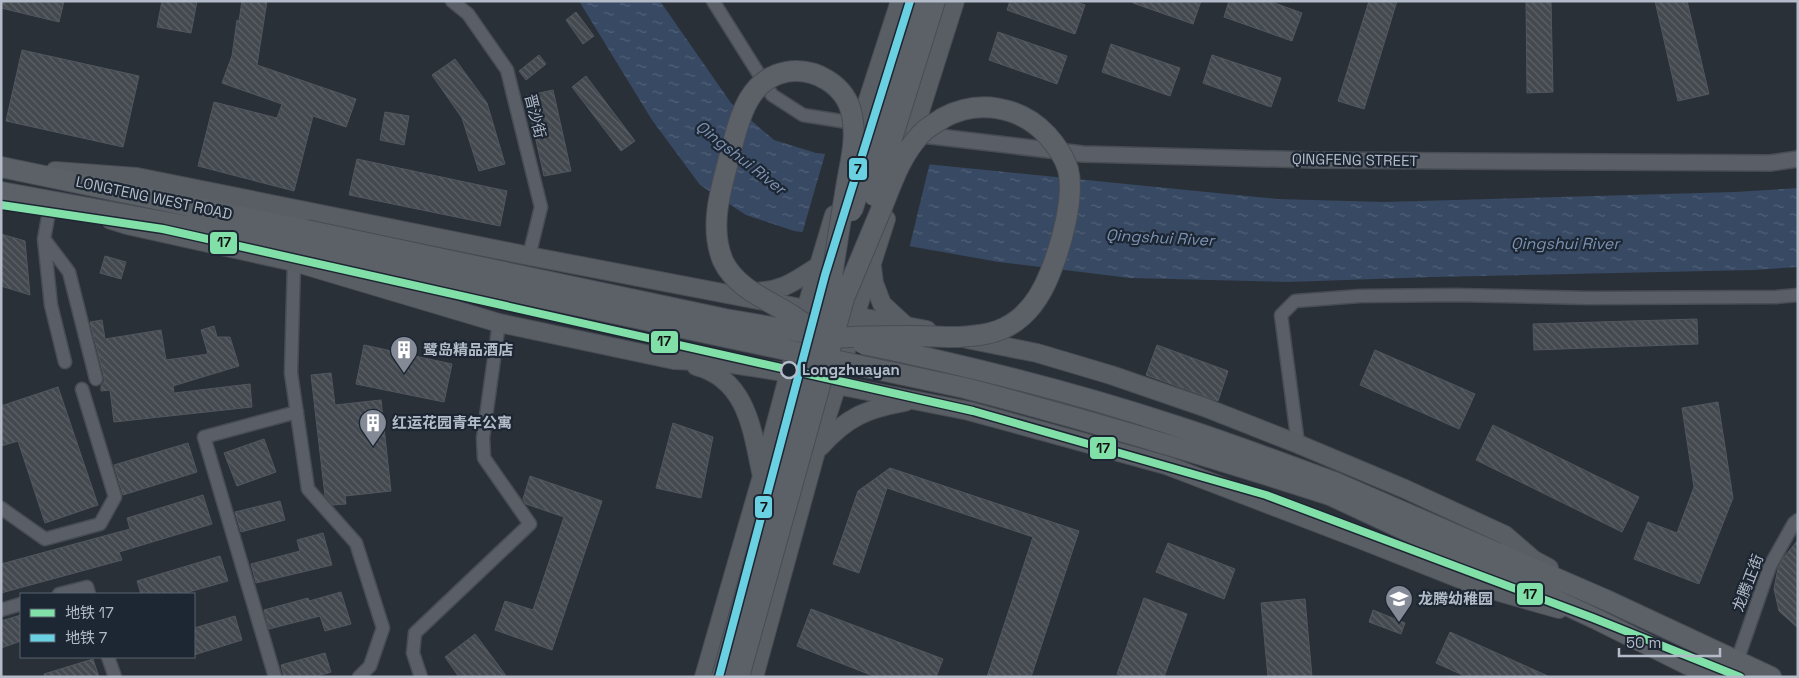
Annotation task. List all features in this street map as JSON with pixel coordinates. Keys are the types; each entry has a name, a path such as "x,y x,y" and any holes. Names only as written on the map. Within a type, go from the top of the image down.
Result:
{"main road":[{"path":"704,677 762,476 806,309 854,142 900,1"},
{"path":"739,677 837,295 851,216 919,1"},
{"path":"722,677 837,295 868,216 935,1"},
{"path":"754,677 855,316 954,1"},
{"path":"785,72 816,74 829,80 841,93 852,111 854,142 837,295 903,157 924,131 961,110 982,107 998,108 1024,117 1036,124 1061,153 1067,166 1070,181 1068,210 1048,279 1033,305 1020,317 1005,328 990,334 958,337 826,337 755,294 735,279 724,262 718,244 716,219 739,118 746,102 758,87 769,79 785,72"},
{"path":"7,167 137,177 529,256 806,309 855,316 1037,353 1111,375 1204,407 1405,489 1505,535 1534,560 1606,600 1732,664 1771,677"},
{"name":"LONGTENG WEST ROAD","path":"7,167 301,246"},
{"name":"LONGTENG WEST ROAD","path":"1,192 301,246"},
{"path":"301,246 499,323 674,360 723,377 735,390 746,412 762,476"},
{"path":"301,246 826,337 934,359 1039,385 1176,426 1606,600"},
{"path":"301,246 964,388 1332,488 1713,677"},
{"path":"872,261 874,283 882,304 907,326"},
{"path":"709,290 752,292 774,290 790,284 820,265"},
{"path":"674,360 719,362 790,373 837,385 969,411 1166,465 1478,586 1594,618"},
{"path":"816,451 834,431 849,420 886,406 913,400"}],"street":[{"name":"晋沙街","path":"452,1 468,14 507,70 541,206 529,256"},
{"path":"713,1 772,95 804,115 860,124"},
{"name":"QINGFENG STREET","path":"913,134 1083,154 1314,160 1770,163 1798,159"},
{"path":"51,201 44,240 51,305 65,362"},
{"path":"44,240 69,272 96,379"},
{"path":"301,246 291,373 308,489 356,543 383,628 370,666 359,677"},
{"path":"1298,444 1281,315 1295,301 1360,296 1456,295 1589,298 1776,297 1798,295"},
{"path":"421,677 413,654 415,633 530,524 484,458 483,438 499,323"},
{"path":"1,508 45,539 100,524 115,497 82,389"},
{"path":"275,677 204,437 297,412"},
{"name":"龙腾正街","path":"1732,664 1770,566 1794,523 1798,520"},
{"path":"63,593 87,587 89,593"},
{"path":"1,610 20,604"},
{"path":"108,658 115,677"},
{"path":"1718,677 1732,664"}],"water":[{"name":"Qingshui River","path":"579,1 660,1 731,103 774,140 816,153 1277,199 1384,202 1735,192 1798,188 1798,267 1753,270 1288,282 1130,278 999,262 903,245 794,231 746,215 700,185 652,120"}],"pier":[{"path":"826,151 930,162 909,249 802,234"}],"building":[{"path":"1,1 64,1 59,22 1,8"},
{"path":"162,1 197,1 191,33 157,27"},
{"path":"242,1 267,1 257,65 356,99 346,127 313,116 294,191 198,166 214,102 277,118 282,104 222,83 232,56 237,20 239,21"},
{"path":"1010,1 1073,1 1085,5 1075,34 1007,10"},
{"path":"1134,1 1201,1 1193,24 1133,3"},
{"path":"1229,1 1269,1 1302,13 1292,41 1224,17"},
{"path":"1369,1 1397,1 1364,109 1338,101"},
{"path":"1526,1 1551,1 1553,92 1527,93"},
{"path":"1655,1 1687,1 1709,94 1678,101"},
{"path":"576,12 594,36 583,44 566,20"},
{"path":"998,32 1067,56 1057,84 989,60"},
{"path":"1111,44 1180,68 1170,96 1102,72"},
{"path":"22,50 139,76 123,147 6,121"},
{"path":"539,55 546,64 526,80 519,71"},
{"path":"1212,55 1281,78 1271,107 1203,83"},
{"path":"455,59 487,103 505,164 479,171 462,118 432,75"},
{"path":"586,76 635,141 621,151 572,87"},
{"path":"553,90 571,171 544,176 526,96"},
{"path":"385,112 409,116 404,145 380,140"},
{"path":"357,159 507,191 500,226 349,195"},
{"path":"1,234 25,241 30,295 1,286"},
{"path":"105,256 126,262 121,279 100,273"},
{"path":"1697,319 1698,344 1534,350 1533,324"},
{"path":"102,320 105,339 161,330 166,360 208,354 201,330 214,326 217,337 230,337 239,366 173,386 174,393 250,384 252,407 114,422 110,390 101,391 104,377 90,322"},
{"name":"鹭岛精品酒店","path":"364,345 452,364 444,402 356,384"},
{"path":"1157,345 1228,371 1218,401 1146,375"},
{"path":"1375,350 1475,394 1459,429 1360,385"},
{"path":"331,373 335,405 381,400 391,491 345,496 346,504 333,505 325,496 311,375"},
{"path":"58,387 98,505 45,523 18,441 1,446 1,406"},
{"path":"1718,402 1733,498 1699,584 1634,559 1648,522 1677,533 1694,487 1682,408"},
{"path":"673,423 713,437 701,498 656,488"},
{"path":"1493,425 1639,497 1622,532 1476,460"},
{"path":"264,439 276,472 237,486 224,453"},
{"path":"188,443 197,472 123,495 114,465"},
{"path":"890,468 1079,531 1031,677 987,677 1033,537 887,488 859,573 833,564 858,491"},
{"path":"530,476 602,501 552,650 495,630 505,601 533,610 564,517 526,504 523,499"},
{"path":"203,495 212,524 119,552 122,560 1,593 1,564 130,529 127,518"},
{"path":"280,501 285,520 241,532 235,512"},
{"path":"323,533 332,565 256,583 251,564 300,551 297,540"},
{"path":"1798,540 1798,628 1779,611 1774,589 1778,568 1784,557"},
{"path":"1168,543 1235,569 1224,599 1156,572"},
{"path":"220,556 228,581 186,593 141,593 137,581"},
{"path":"341,592 351,624 325,631 320,616 269,629 264,610 308,598 309,601"},
{"path":"1144,598 1187,614 1164,677 1124,677 1117,674"},
{"path":"1305,599 1312,677 1268,677 1261,603"},
{"path":"811,609 943,659 936,677 876,677 797,646"},
{"path":"1373,610 1405,623 1401,634 1369,622"},
{"path":"20,615 20,641 1,648 1,621"},
{"path":"235,616 242,640 195,655 195,628"},
{"path":"1450,632 1550,677 1467,677 1436,663"},
{"path":"475,634 507,677 459,677 445,657"},
{"path":"325,653 331,672 314,677 284,677 281,665"},
{"path":"93,659 99,677 45,677 44,674"}],"metro line":[{"name":"7","path":"719,677 825,275 910,1"},
{"name":"17","path":"1,205 163,229 973,411 1266,495 1593,618 1740,677"}],"place":[{"name":"Longzhuayan","path":"789,370"},
{"name":"鹭岛精品酒店","path":"404,374"},
{"name":"红运花园青年公寓","path":"373,447"},
{"name":"龙腾幼稚园","path":"1399,623"}]}
